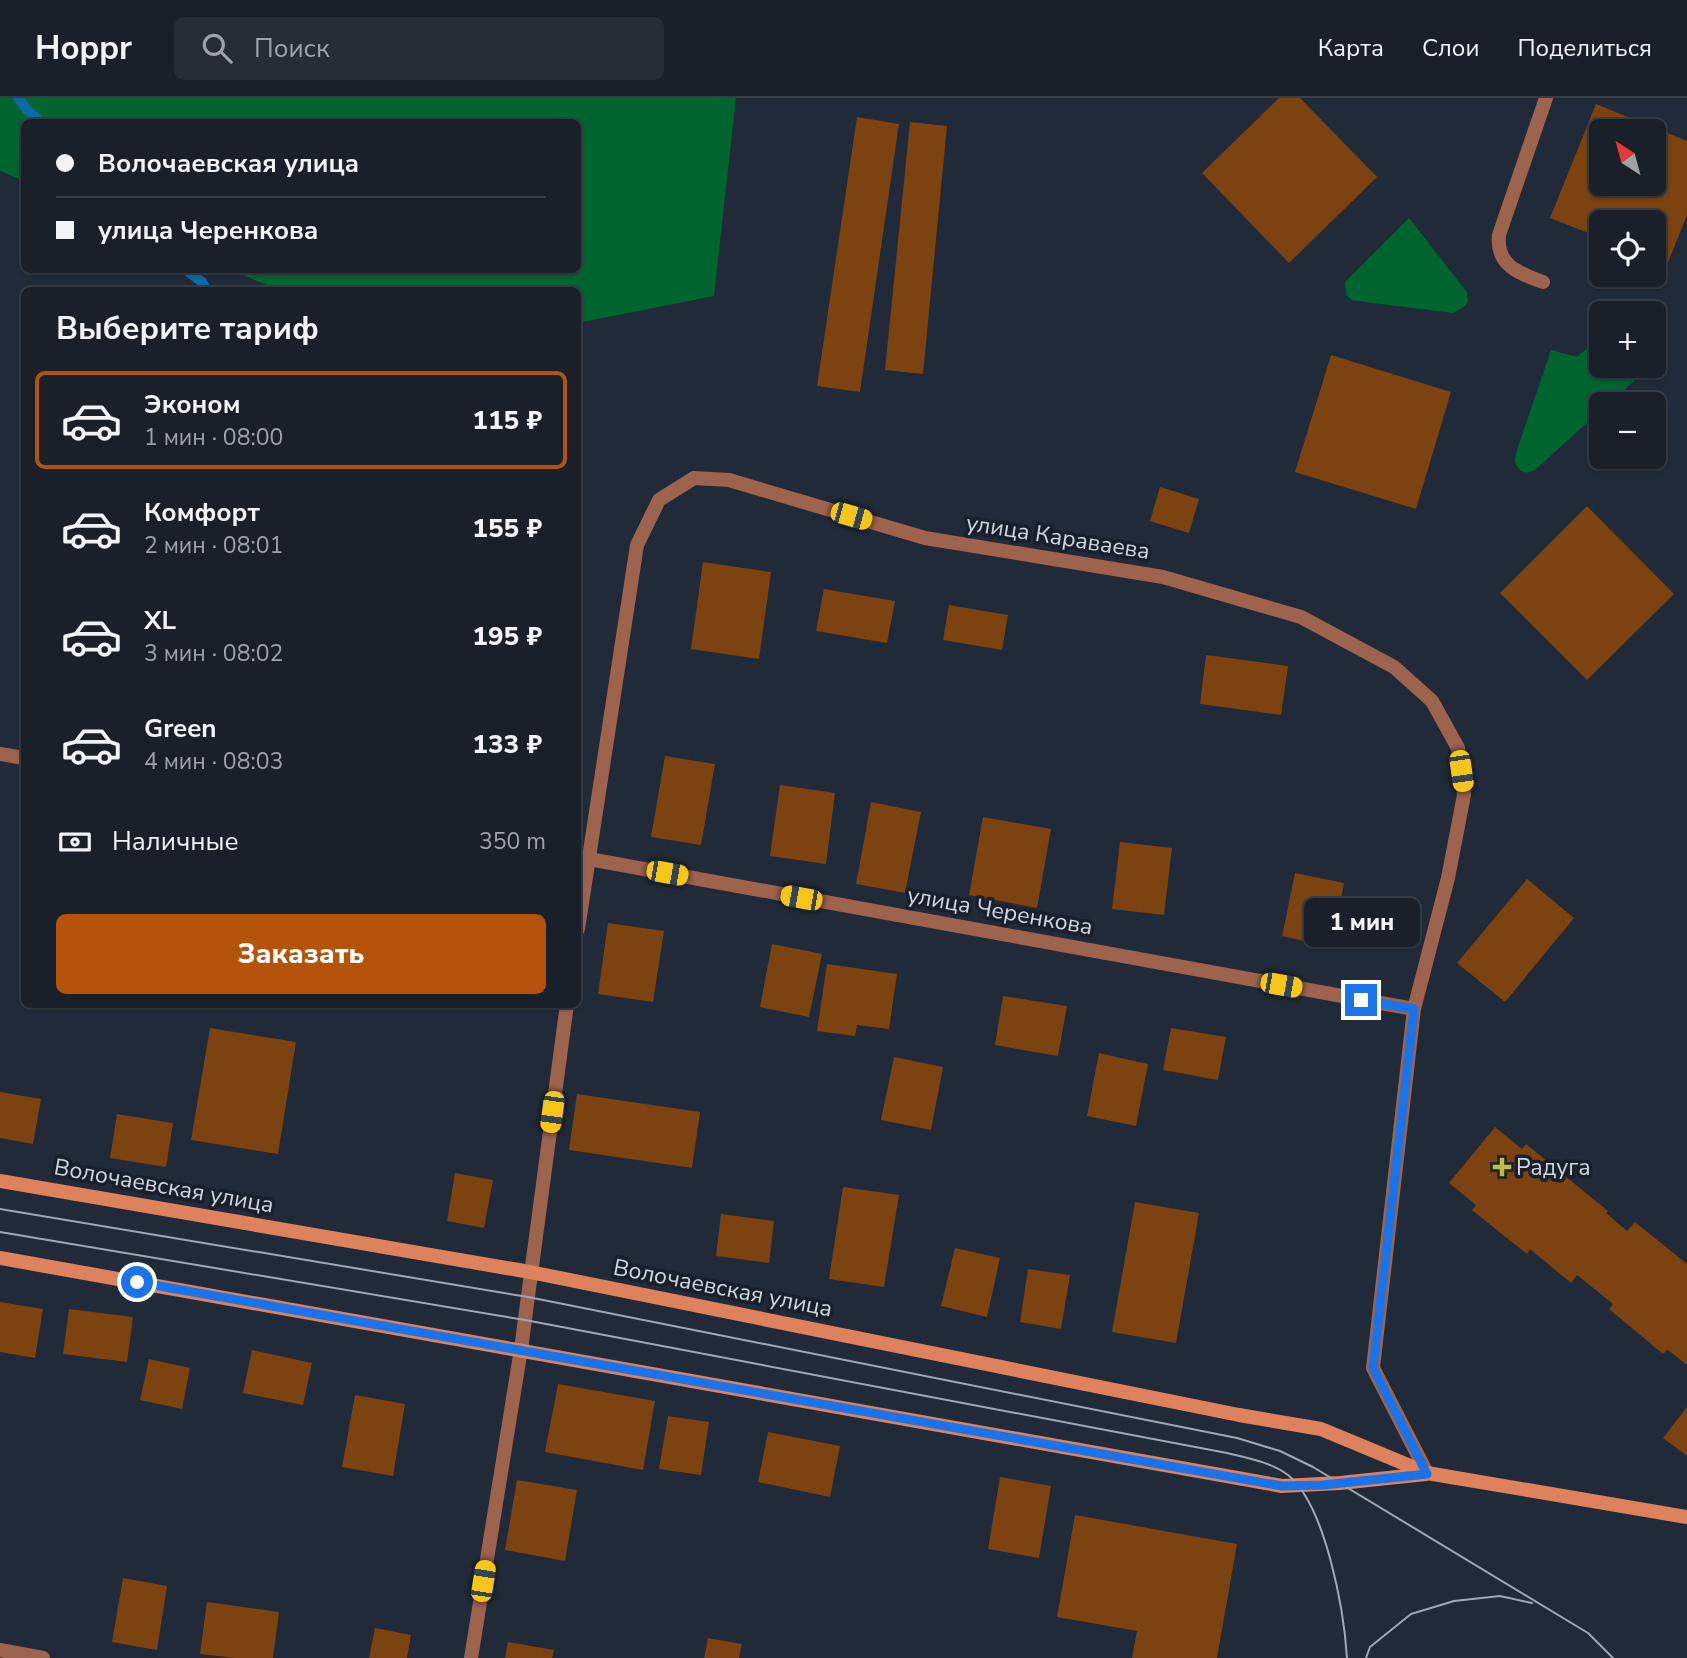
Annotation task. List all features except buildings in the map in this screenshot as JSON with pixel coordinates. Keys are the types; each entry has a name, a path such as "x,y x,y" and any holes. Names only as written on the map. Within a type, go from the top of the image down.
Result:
{"main road":[{"name":"Волочаевская улица","path":"0,1181 530,1272 1239,1415 1321,1429 1427,1474 1687,1517"},
{"name":"Волочаевская улица","path":"0,1258 1282,1486 1323,1485 1427,1474"}],"street":[{"path":"1543,282 1517,272 1507,264 1498,246 1499,234 1546,98"},
{"name":"улица Караваева","path":"582,858 620,667 637,545 659,500 694,478 729,480 925,538 1163,578 1301,617 1394,667 1432,701 1458,748 1464,795 1448,877 1414,1009 1373,1368 1427,1474"},
{"path":"0,754 21,758"},
{"path":"581,876 582,858"},
{"name":"улица Черенкова","path":"582,858 1414,1009"},
{"path":"471,1658 521,1349 566,1008"},
{"path":"0,1650 43,1658"}],"green space":[{"path":"0,98 736,98 714,296 581,322 581,287 272,287 237,273 581,273 581,119 21,119 21,180 0,171"},
{"path":"1409,218 1467,292 1468,300 1465,306 1453,313 1352,300 1346,295 1345,282"},
{"path":"1589,347 1589,378 1637,378 1622,392 1589,392 1589,421 1535,470 1523,472 1515,462 1516,453 1551,350 1577,357"}],"waterway":[{"path":"18,98 38,119"},
{"path":"190,273 205,287"}],"tram line":[{"path":"0,1209 528,1297 1237,1438 1280,1451 1313,1467 1588,1633 1613,1658"},
{"path":"0,1232 525,1320 1259,1461 1288,1475 1313,1510 1331,1560 1342,1614 1347,1658"},
{"path":"1366,1658 1370,1647 1411,1614 1454,1601 1500,1596 1532,1603"}],"place":[{"name":"Радуга","path":"1502,1167"}],"route":[{"path":"137,1282 1282,1486 1323,1485 1427,1474 1373,1368 1414,1009 1361,1000"}]}
